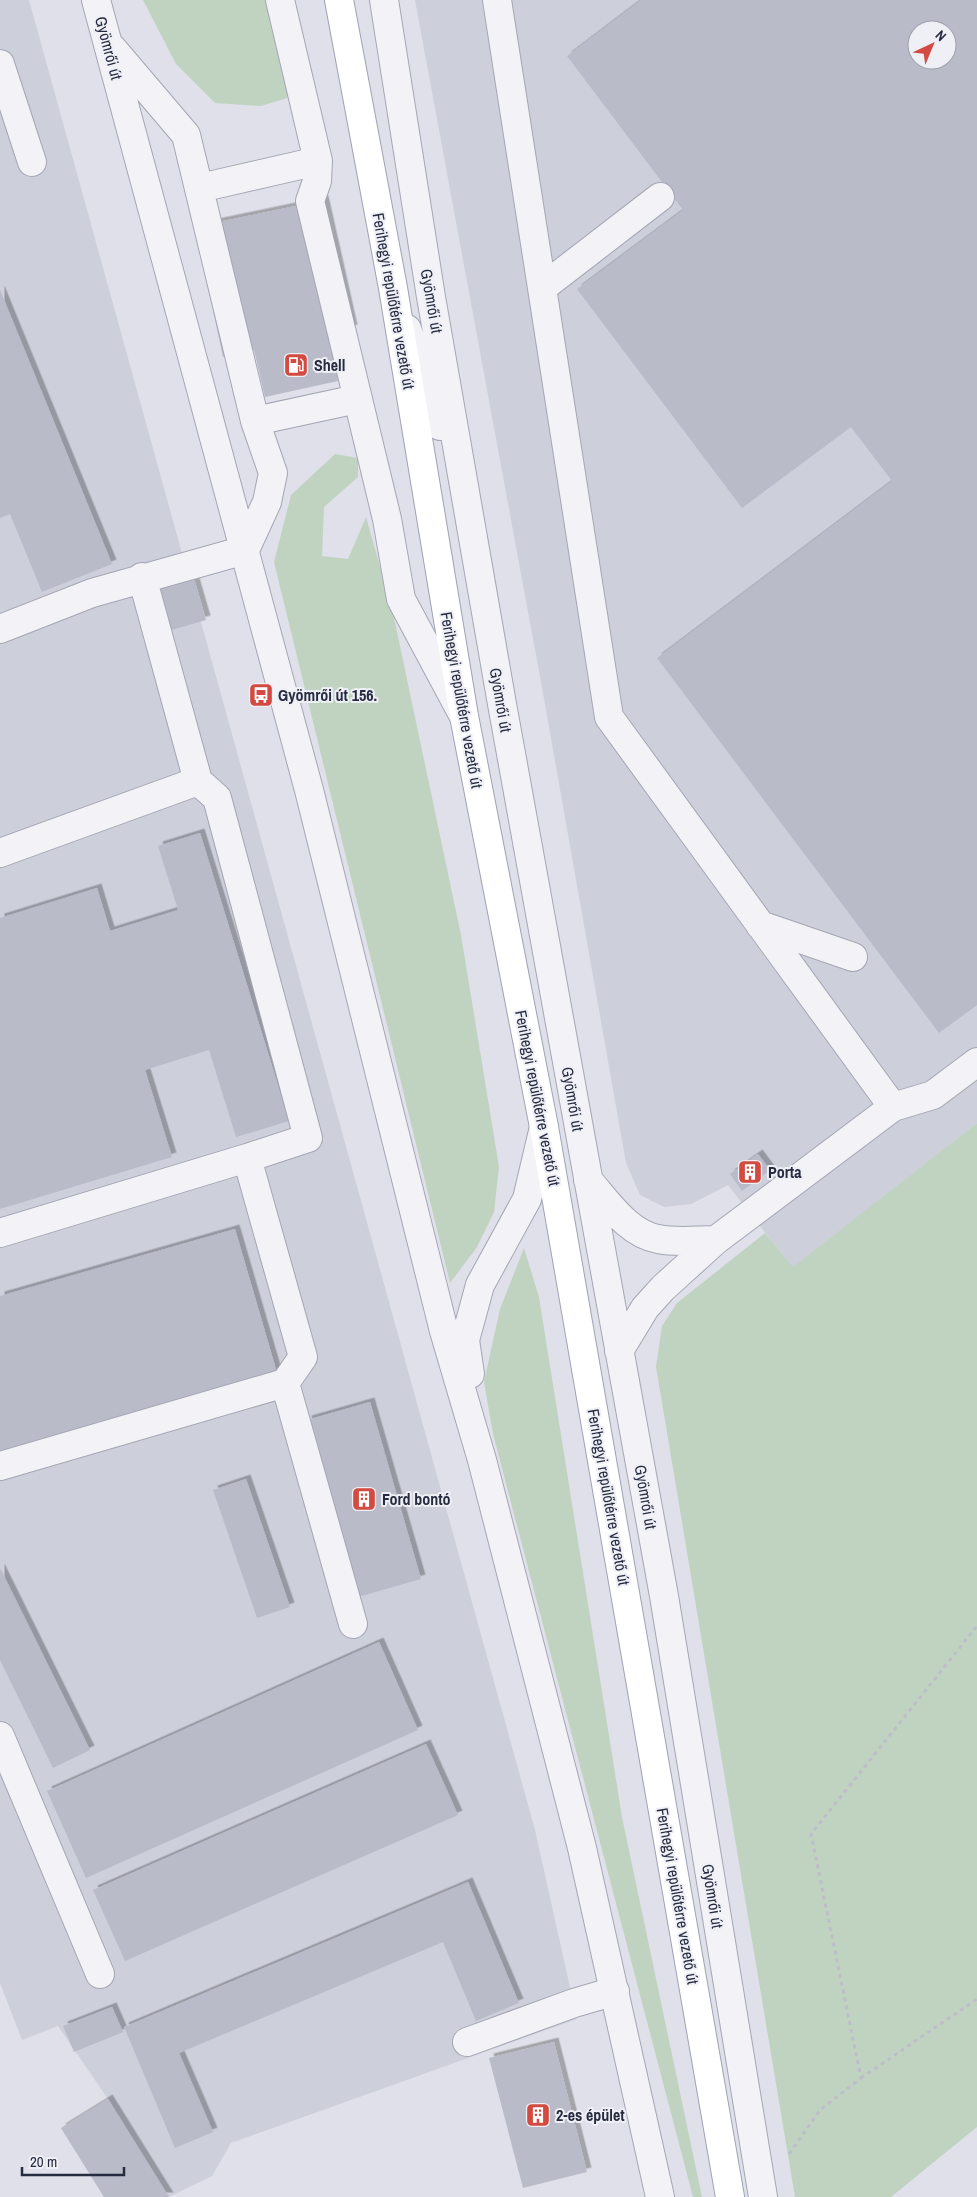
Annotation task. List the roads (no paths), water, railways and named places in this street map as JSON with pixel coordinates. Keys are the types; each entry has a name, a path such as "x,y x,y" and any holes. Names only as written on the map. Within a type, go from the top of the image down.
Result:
{"main road":[{"name":"Ferihegyi repülőtérre vezető út","path":"338,0 393,288 464,716 544,1127 730,2197"}],"street":[{"name":"Gyömrői út","path":"96,0 309,790 444,1331 482,1460 582,1848 615,1991 654,2189"},
{"path":"280,0 318,161 317,181 310,200 387,519 401,599 464,716"},
{"name":"Gyömrői út","path":"384,0 431,297 664,1596 763,2194"},
{"path":"497,0 608,717 893,1107"},
{"path":"0,629 92,593 142,577 245,550 267,502 273,473 255,421 186,135 107,41"},
{"path":"0,64 32,162"},
{"path":"200,188 318,161"},
{"path":"542,288 660,197"},
{"path":"393,288 470,520"},
{"path":"255,421 357,399"},
{"path":"0,1233 308,1138 217,798 198,781 142,577"},
{"path":"0,853 198,781"},
{"path":"760,925 853,957"},
{"path":"619,1351 645,1308 663,1288 716,1240 893,1107 932,1095 977,1062"},
{"name":"Gyömrői út","path":"482,1460 465,1340 480,1285 527,1199 544,1127"},
{"path":"0,1466 285,1383 303,1357 248,1158"},
{"path":"588,1180 626,1222 642,1234 658,1239 716,1240"},
{"path":"285,1383 353,1624"},
{"path":"0,1736 100,1974"},
{"path":"467,2042 574,2003 615,1991"}],"place":[{"name":"Shell","path":"296,365"},
{"name":"Gyömrői út 156.","path":"261,695"},
{"name":"Porta","path":"750,1172"},
{"name":"Ford bontó","path":"364,1499"},
{"name":"2-es épület","path":"538,2115"}]}
